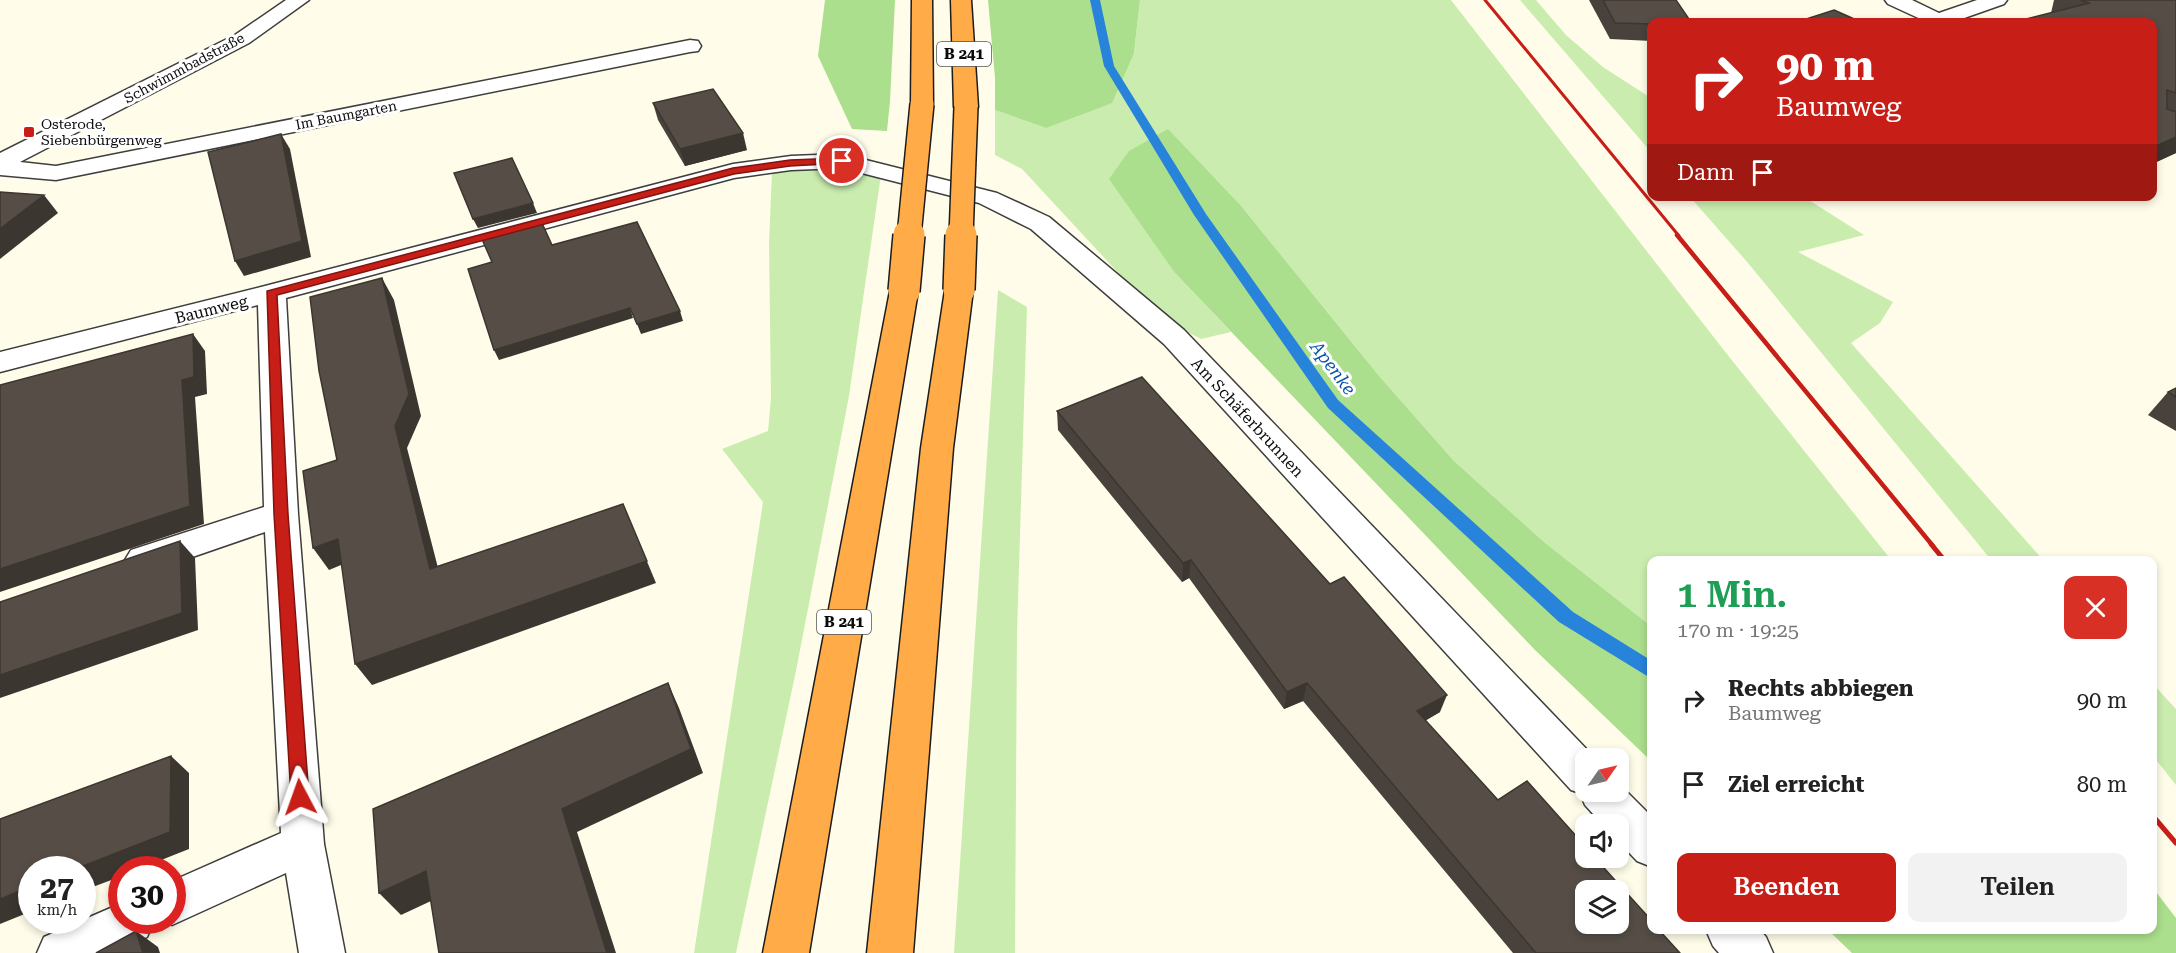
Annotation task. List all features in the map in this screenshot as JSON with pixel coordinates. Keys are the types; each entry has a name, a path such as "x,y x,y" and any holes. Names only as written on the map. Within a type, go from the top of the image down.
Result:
{"highway":[{"name":"B 241","path":"786,953 904,291 922,104 922,0"},
{"name":"B 241","path":"890,953 937,448 958,291 966,107 961,0"}],"street":[{"name":"Schwimmbadstraße","path":"0,163 242,39 299,0"},
{"path":"1895,0 1934,18"},
{"path":"1948,18 1997,0"},
{"name":"Im Baumgarten","path":"0,168 56,173 690,46"},
{"name":"Baumweg","path":"0,362 272,293 733,171 790,163 842,161"},
{"name":"Am Schäferbrunnen","path":"842,161 988,198 1040,223 1174,338 1575,765"},
{"path":"272,293 281,514 303,844 322,953"},
{"path":"112,570 281,514"},
{"path":"1609,802 1647,843"},
{"path":"186,897 303,844"},
{"path":"60,953 108,931"},
{"path":"1733,934 1750,953"}],"green space":[{"path":"825,0 895,0 887,131 852,129 818,56"},
{"path":"988,0 1140,0 1134,53 1112,103 1046,128 995,110 995,78"},
{"path":"1140,0 1451,0 1723,349 1888,556 1647,556 1647,623 1544,542 1454,461 1380,377 1242,207 1175,273 1231,332 1201,339 1160,318 1022,169 995,155 995,110 1046,128 1134,53"},
{"path":"1520,0 1536,0 1566,35 1603,67 1647,95 1647,147"},
{"path":"1168,129 1242,207 1380,377 1454,461 1544,542 1647,623 1647,757 1535,650 1175,273 1109,179 1129,151"},
{"path":"830,167 881,175 849,396 796,671 736,953 694,953 763,502 722,449 768,431 771,398 769,244 772,171"},
{"path":"1694,201 1810,201 1864,235 1798,252 1893,302 1880,323 1851,343 2040,556 1988,556 1748,263"},
{"path":"998,290 1027,307 1017,633 1015,953 954,953"},
{"path":"2157,688 2176,709 2176,785 2157,761"},
{"path":"2157,893 2176,918 2176,953 1852,953 1832,934 2157,934"}],"building":[{"path":"1603,0 1676,0 1688,18 1647,18 1647,24 1615,23"},
{"path":"2081,0 2176,0 2176,93 2167,90 2167,109 2176,112 2176,137 2157,146 2157,18 2030,18 2089,3"},
{"path":"1834,10 1852,18 1809,18"},
{"path":"713,89 743,133 680,149 653,103"},
{"path":"281,134 302,241 235,261 208,152"},
{"path":"512,158 533,203 473,219 454,173"},
{"path":"0,192 44,195 0,229"},
{"path":"541,221 552,245 637,222 680,311 637,324 630,308 494,350 468,269 492,262 481,237"},
{"path":"382,278 409,394 395,426 430,569 623,504 647,561 355,664 338,539 313,548 303,471 337,460 319,371 310,297"},
{"path":"193,334 194,377 182,380 190,506 0,569 0,385"},
{"path":"1142,377 1330,584 1344,577 1447,695 1417,711 1498,800 1527,781 1575,835 1575,868 1604,868 1615,880 1575,880 1575,934 1629,934 1629,896 1647,915 1647,934 1663,934 1680,953 1536,953 1307,683 1287,692 1191,560 1183,563 1057,411"},
{"path":"2176,388 2176,397 2168,392"},
{"path":"180,541 182,613 0,675 0,602"},
{"path":"668,683 691,749 562,809 607,953 439,953 426,871 379,893 373,809"},
{"path":"171,756 170,832 96,861 96,856 18,856 18,892 0,899 0,819"},
{"path":"131,934 137,934 143,953 96,953"}],"waterway":[{"name":"Apenke","path":"1095,0 1109,66 1200,215 1333,404 1566,617 1647,668"}],"railway":[{"path":"1485,0 1647,197"},
{"path":"1650,201 1679,236"},
{"path":"1677,235 1933,546"},
{"path":"1931,544 1941,556"},
{"path":"2157,821 2176,843"}],"place":[{"name":"Osterode, Siebenbürgenweg","path":"29,132"}],"route":[{"path":"300,797 281,514 272,293 733,171 790,163 842,161"}]}
